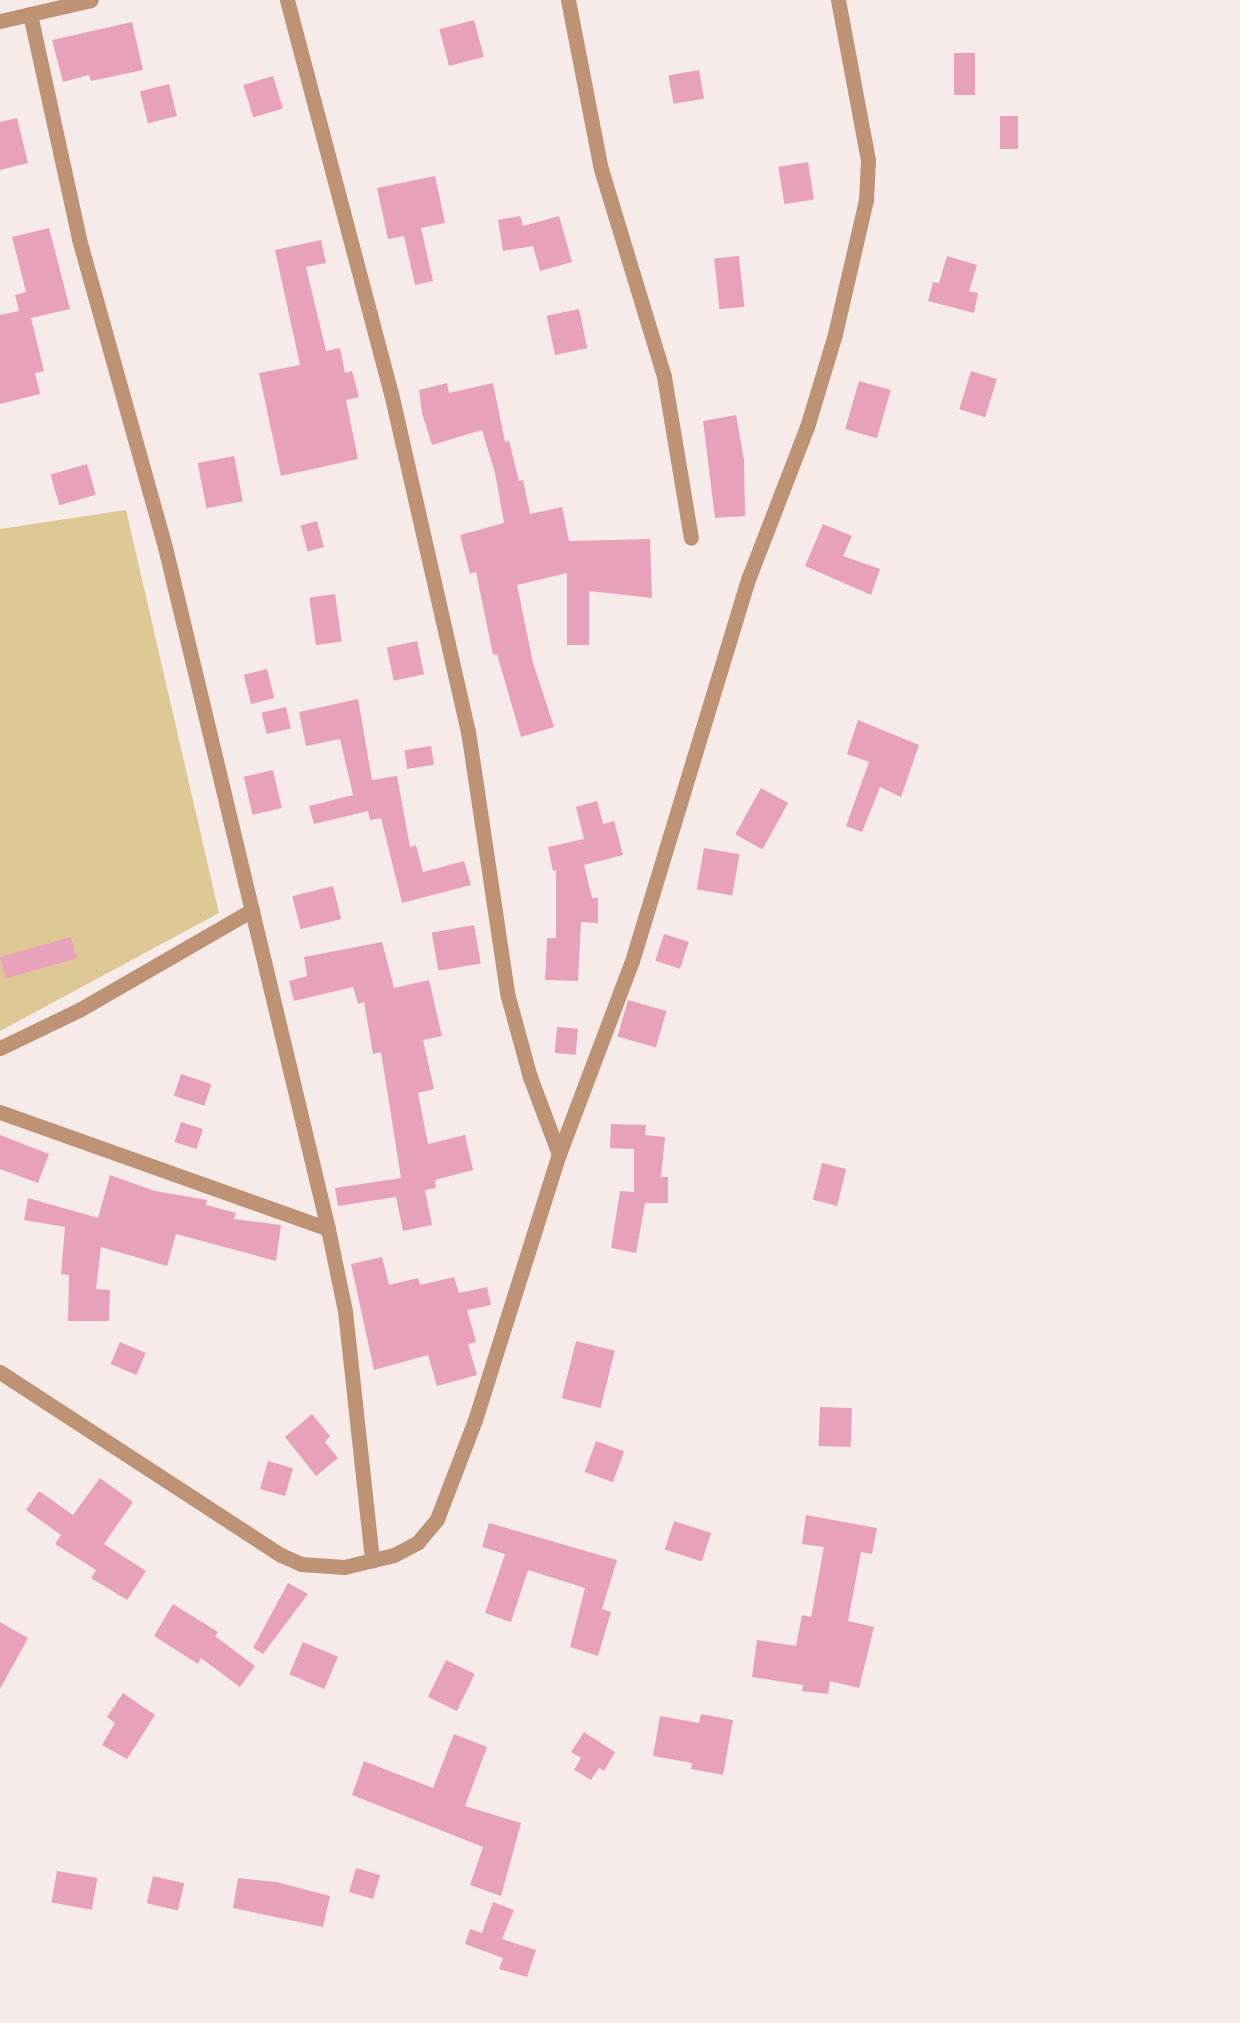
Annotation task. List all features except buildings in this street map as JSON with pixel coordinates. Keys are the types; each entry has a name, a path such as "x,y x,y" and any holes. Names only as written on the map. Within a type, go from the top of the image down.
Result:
{"street":[{"path":"0,21 90,0"},
{"path":"287,0 391,393 468,731 507,993 530,1077 559,1154"},
{"path":"568,0 601,169 664,377 691,538"},
{"path":"0,1372 281,1555 323,1568 372,1561 418,1542 437,1519 475,1420 559,1154 632,961 748,577 807,427 835,334 866,200 868,160 838,0"},
{"path":"30,14 79,239 165,548 328,1229 345,1311 372,1561"},
{"path":"0,1048 79,1010 252,910"},
{"path":"0,1112 328,1229"}],"shaded area":[{"path":"126,510 219,913 0,1031 0,529"}]}
